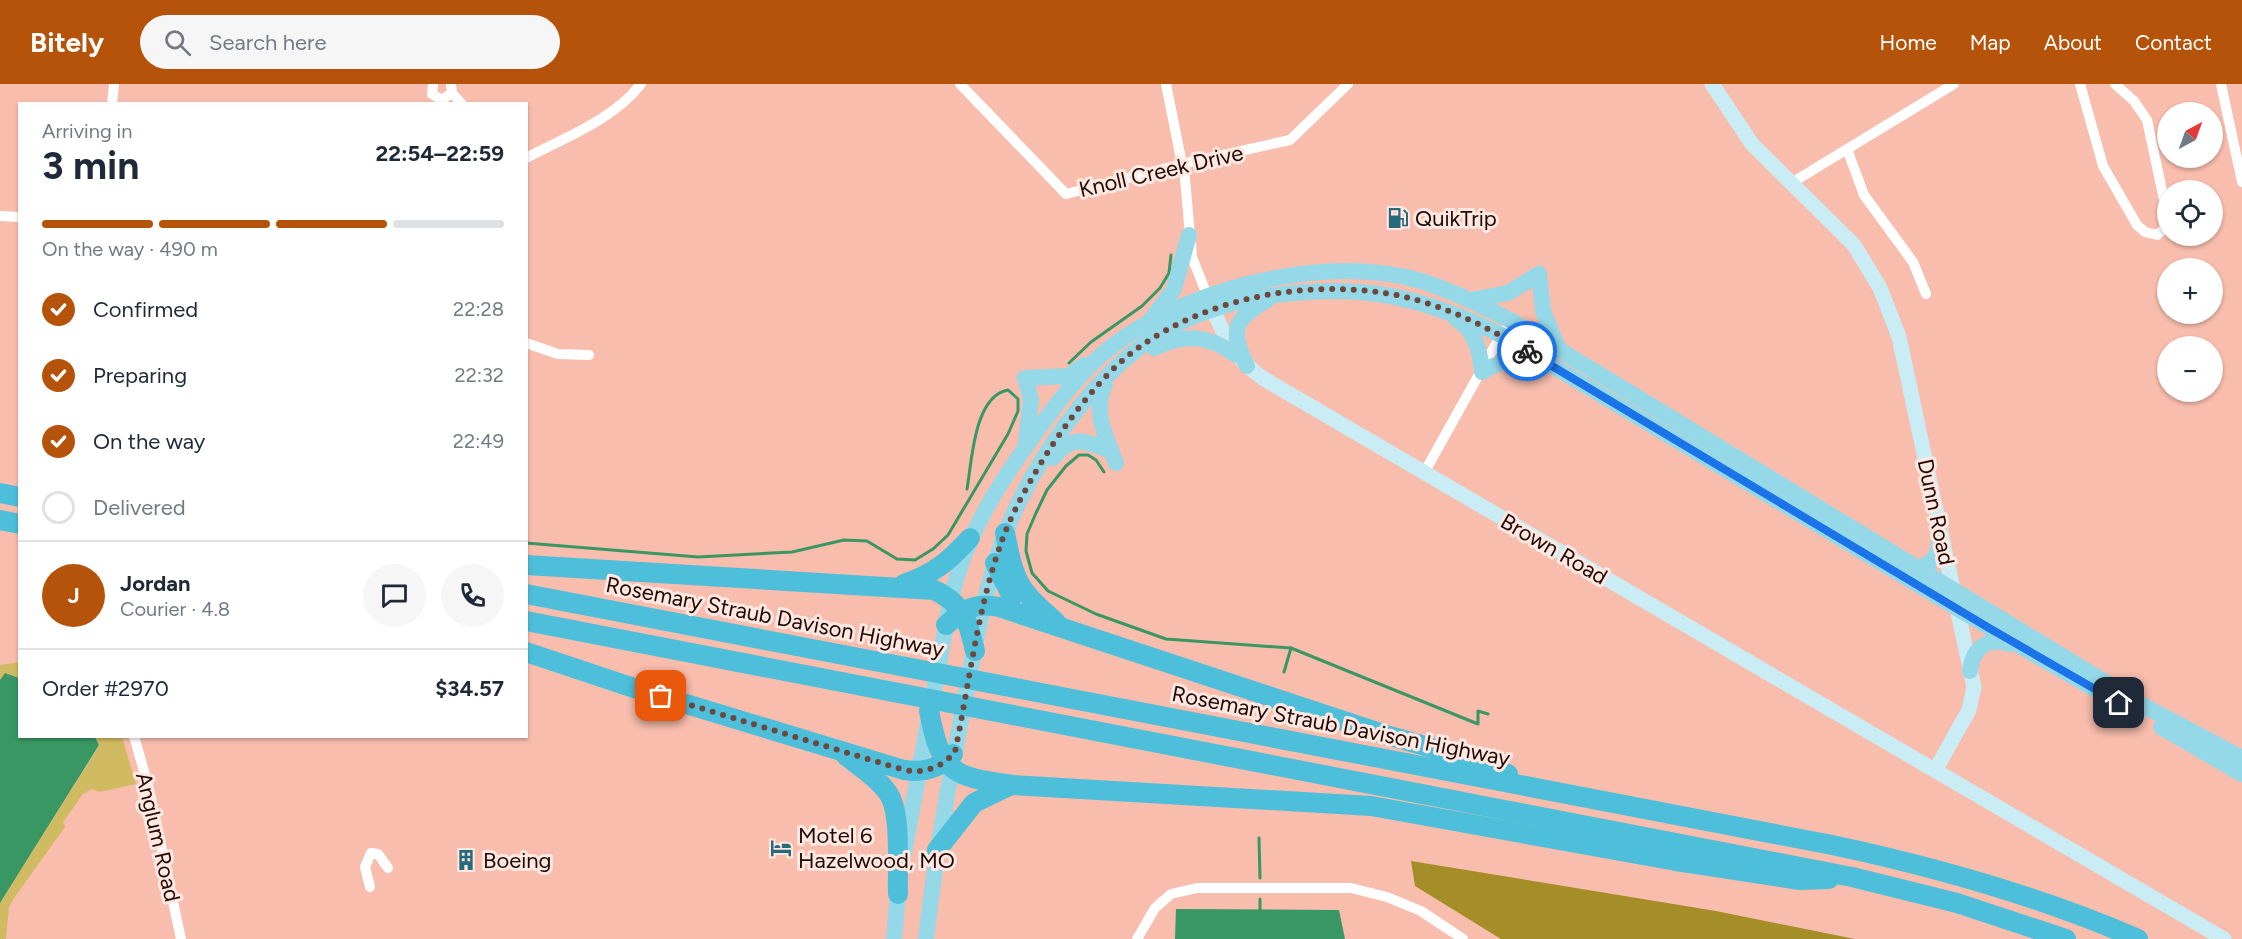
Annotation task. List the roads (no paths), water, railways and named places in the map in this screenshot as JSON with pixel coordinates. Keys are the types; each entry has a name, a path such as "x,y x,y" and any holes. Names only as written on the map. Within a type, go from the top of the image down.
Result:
{"highway":[{"path":"0,493 18,497"},
{"path":"0,520 18,524"},
{"path":"1005,534 1015,579 1023,592 1065,629"},
{"path":"899,586 933,573 970,538"},
{"path":"995,563 1011,596 1035,619"},
{"path":"528,565 899,586 934,590 957,605 968,619 975,651"},
{"name":"Rosemary Straub Davison Highway","path":"528,594 1832,845 1932,868 2030,898 2138,939"},
{"path":"957,605 985,605 1035,619 1373,731 1464,757 1558,792"},
{"path":"946,625 957,605"},
{"path":"528,621 1858,878 1957,903 2066,939"},
{"path":"528,653 640,690 904,770 918,771 951,761"},
{"path":"929,722 939,753 976,780 1012,785 1335,802 1409,812 1624,852 1800,880 1858,878"},
{"path":"837,748 881,784 894,803 897,825 898,894"},
{"path":"877,761 902,791 910,813"},
{"path":"937,850 974,803 1012,785"}],"main road":[{"path":"1145,324 1173,289 1189,235"},
{"path":"957,605 970,538 993,496 1066,394 1099,358 1125,336 1145,324 1288,276 1351,271 1383,274 1419,281 1470,300 1512,321 2158,714 2242,758"},
{"path":"1470,300 1508,293 1539,274 1543,311 1559,350"},
{"path":"926,939 951,761 959,733 985,605 1005,534 1020,502 1056,440 1111,372 1135,350 1210,302 1330,290 1385,293 1437,308 1501,335 1957,609 2242,774"},
{"path":"1242,361 1236,342 1238,323 1252,309 1278,295"},
{"path":"1437,308 1460,322 1472,335 1480,349 1482,372 1494,364 1507,361 1526,359 1545,361"},
{"path":"1135,350 1152,349 1186,336 1213,341 1242,361"},
{"path":"1023,451 1031,410 1025,378 1069,376 1086,363 1099,358"},
{"path":"1020,502 1034,488 1061,447 1072,441 1088,442 1112,457 1098,411 1099,396 1111,372"},
{"path":"1918,568 1932,561 1938,552 1939,528"},
{"path":"894,939 910,813 946,625"},
{"path":"1970,671 1972,658 1981,645 1996,641 2025,649"}],"street":[{"path":"112,102 114,84"},
{"path":"433,84 432,94 438,100 447,99 451,89"},
{"path":"528,157 606,115 633,94 640,84"},
{"name":"Knoll Creek Drive","path":"960,84 1066,194 1182,164 1290,140 1348,84"},
{"path":"1166,84 1182,164 1192,257 1210,302"},
{"name":"Dunn Road","path":"1712,84 1752,144 1854,245 1880,288 1899,337 1974,687 1969,710 1936,769"},
{"path":"1793,183 1954,84"},
{"path":"2080,84 2103,166 2136,225 2145,232 2157,235 2165,228 2167,214 2147,120 2134,101 2115,84"},
{"path":"2221,84 2242,182"},
{"path":"451,89 461,102"},
{"path":"1847,149 1864,195 1913,262 1926,294"},
{"path":"0,216 18,217"},
{"name":"Brown Road","path":"1210,302 1242,361 1286,393 1843,718 1936,769"},
{"path":"1424,473 1501,335 1512,321"},
{"path":"528,344 558,354 589,355"},
{"name":"Anglum Road","path":"135,738 149,789 181,939"},
{"path":"1936,769 2224,939"},
{"path":"370,887 365,867 371,854 378,854 388,868"},
{"path":"1137,939 1155,908 1171,894 1197,888 1351,888 1387,897 1421,911 1463,939"}],"waterway":[{"path":"1069,363 1091,342 1142,306 1160,288 1169,273 1171,255"},
{"path":"528,543 698,557 792,552 844,540 867,541 897,559 915,560 933,549 948,535 1008,434 1018,411 1018,399 1008,390 997,395 988,404 981,417 973,447 967,489"},
{"path":"1104,472 1096,460 1088,455 1079,455 1066,466 1047,490 1036,513 1027,534 1026,551 1032,573 1048,591 1096,614 1166,639 1291,648 1478,724 1478,711 1488,714"},
{"path":"1284,672 1291,648"},
{"path":"1259,838 1260,878"},
{"path":"1260,899 1260,910"}],"place":[{"name":"QuikTrip","path":"1398,218"},
{"name":"Motel 6 Hazelwood, MO","path":"781,848"},
{"name":"Boeing","path":"466,860"}]}
